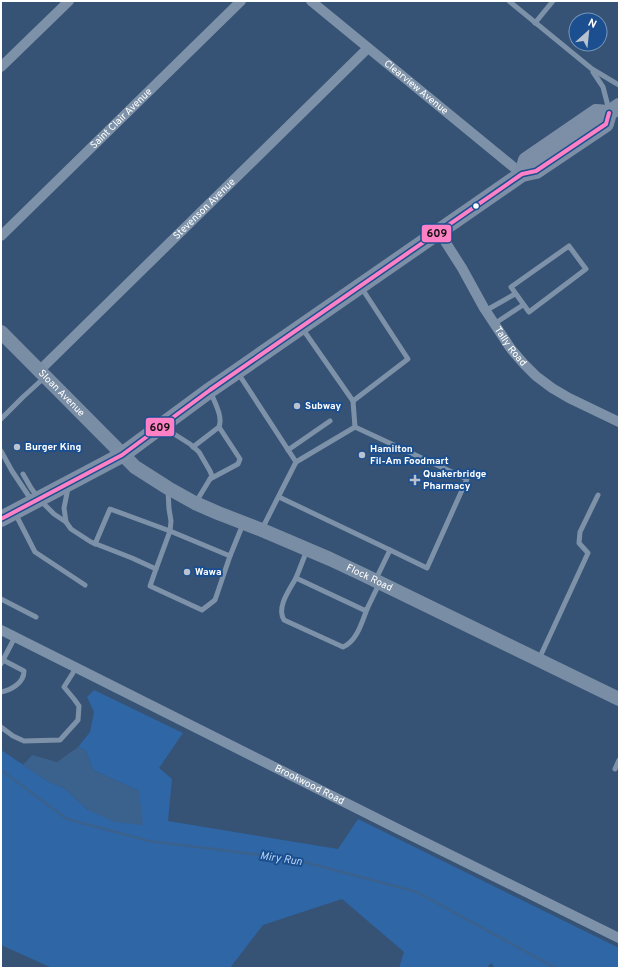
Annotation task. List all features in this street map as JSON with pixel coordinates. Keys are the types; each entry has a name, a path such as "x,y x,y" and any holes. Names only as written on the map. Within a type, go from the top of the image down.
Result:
{"main road":[{"path":"5,516 122,455 210,390 522,174 536,171 606,124 614,109"},
{"name":"Sloan Avenue","path":"1,332 122,455"},
{"name":"Flock Road","path":"122,455 135,467 195,503 307,549 378,581 619,699"}],"street":[{"path":"1,67 69,1"},
{"name":"Saint Clair Avenue","path":"1,236 241,1"},
{"name":"Clearview Avenue","path":"311,1 522,174"},
{"name":"Stevenson Avenue","path":"43,374 368,48"},
{"name":"Tally Road","path":"439,232 462,268 494,324 511,349 524,364 536,376 552,388 569,398 619,422"},
{"name":"Brookwood Road","path":"1,630 391,826 619,938"}],"lane":[{"path":"509,1 592,69 619,85"},
{"path":"535,22 553,1"},
{"path":"592,69 614,109"},
{"path":"569,246 586,269 529,312 515,294 511,287 569,246"},
{"path":"353,401 408,359 360,286"},
{"path":"486,311 515,294"},
{"path":"494,324 523,305"},
{"path":"301,327 353,401 355,426"},
{"path":"237,372 296,462"},
{"path":"1,419 43,374"},
{"path":"193,447 220,425 220,416 210,390"},
{"path":"288,450 330,421"},
{"path":"161,426 199,452 210,471 212,476 195,503"},
{"path":"262,530 296,462 355,426"},
{"path":"279,497 426,568 467,479 355,426"},
{"path":"210,479 238,464 240,459 219,427"},
{"path":"1,451 12,471 36,501 66,522 71,529 95,544 156,569"},
{"path":"23,474 36,501"},
{"path":"66,522 64,508 68,484"},
{"path":"168,488 168,508 171,521 170,531 150,586 202,610 215,600 243,523"},
{"path":"539,660 588,553 579,543 580,532 598,495"},
{"path":"95,544 110,509 170,531 230,556"},
{"path":"5,516 35,552 85,585"},
{"path":"307,549 296,578 283,603 281,616 284,620 342,648 355,636 390,550"},
{"path":"296,578 364,610 367,609"},
{"path":"1,599 36,617"},
{"path":"1,692 18,684 24,676 24,671 2,661 15,637"},
{"path":"1,727 12,736 24,741 60,740 78,720 79,706 64,688 76,668"},
{"path":"615,768 619,760"}],"shaded area":[{"path":"94,690 183,733 159,768 172,779 168,821 338,849 358,819 619,948 619,968 495,968 491,963 487,968 399,968 404,952 342,899 263,925 230,968 52,968 1,945 1,750 49,782 64,788 88,810 139,791 93,770 86,751 78,747 90,732 94,712 87,697"},
{"path":"78,747 86,751 93,770 139,791 143,825 115,822 88,810 64,788 49,782 23,765 32,755 57,762"}],"waterway":[{"name":"Miry Run","path":"1,770 67,819 149,841 293,859 417,892 557,968"}],"transit line":[{"name":"609","path":"1,519 122,455 210,390 522,174 536,171 606,124 609,113"}],"place":[{"name":"Subway","path":"297,406"},
{"name":"Burger King","path":"17,447"},
{"name":"Hamilton Fil-Am Foodmart","path":"362,455"},
{"name":"Quakerbridge Pharmacy","path":"415,480"},
{"name":"Wawa","path":"187,572"}]}
